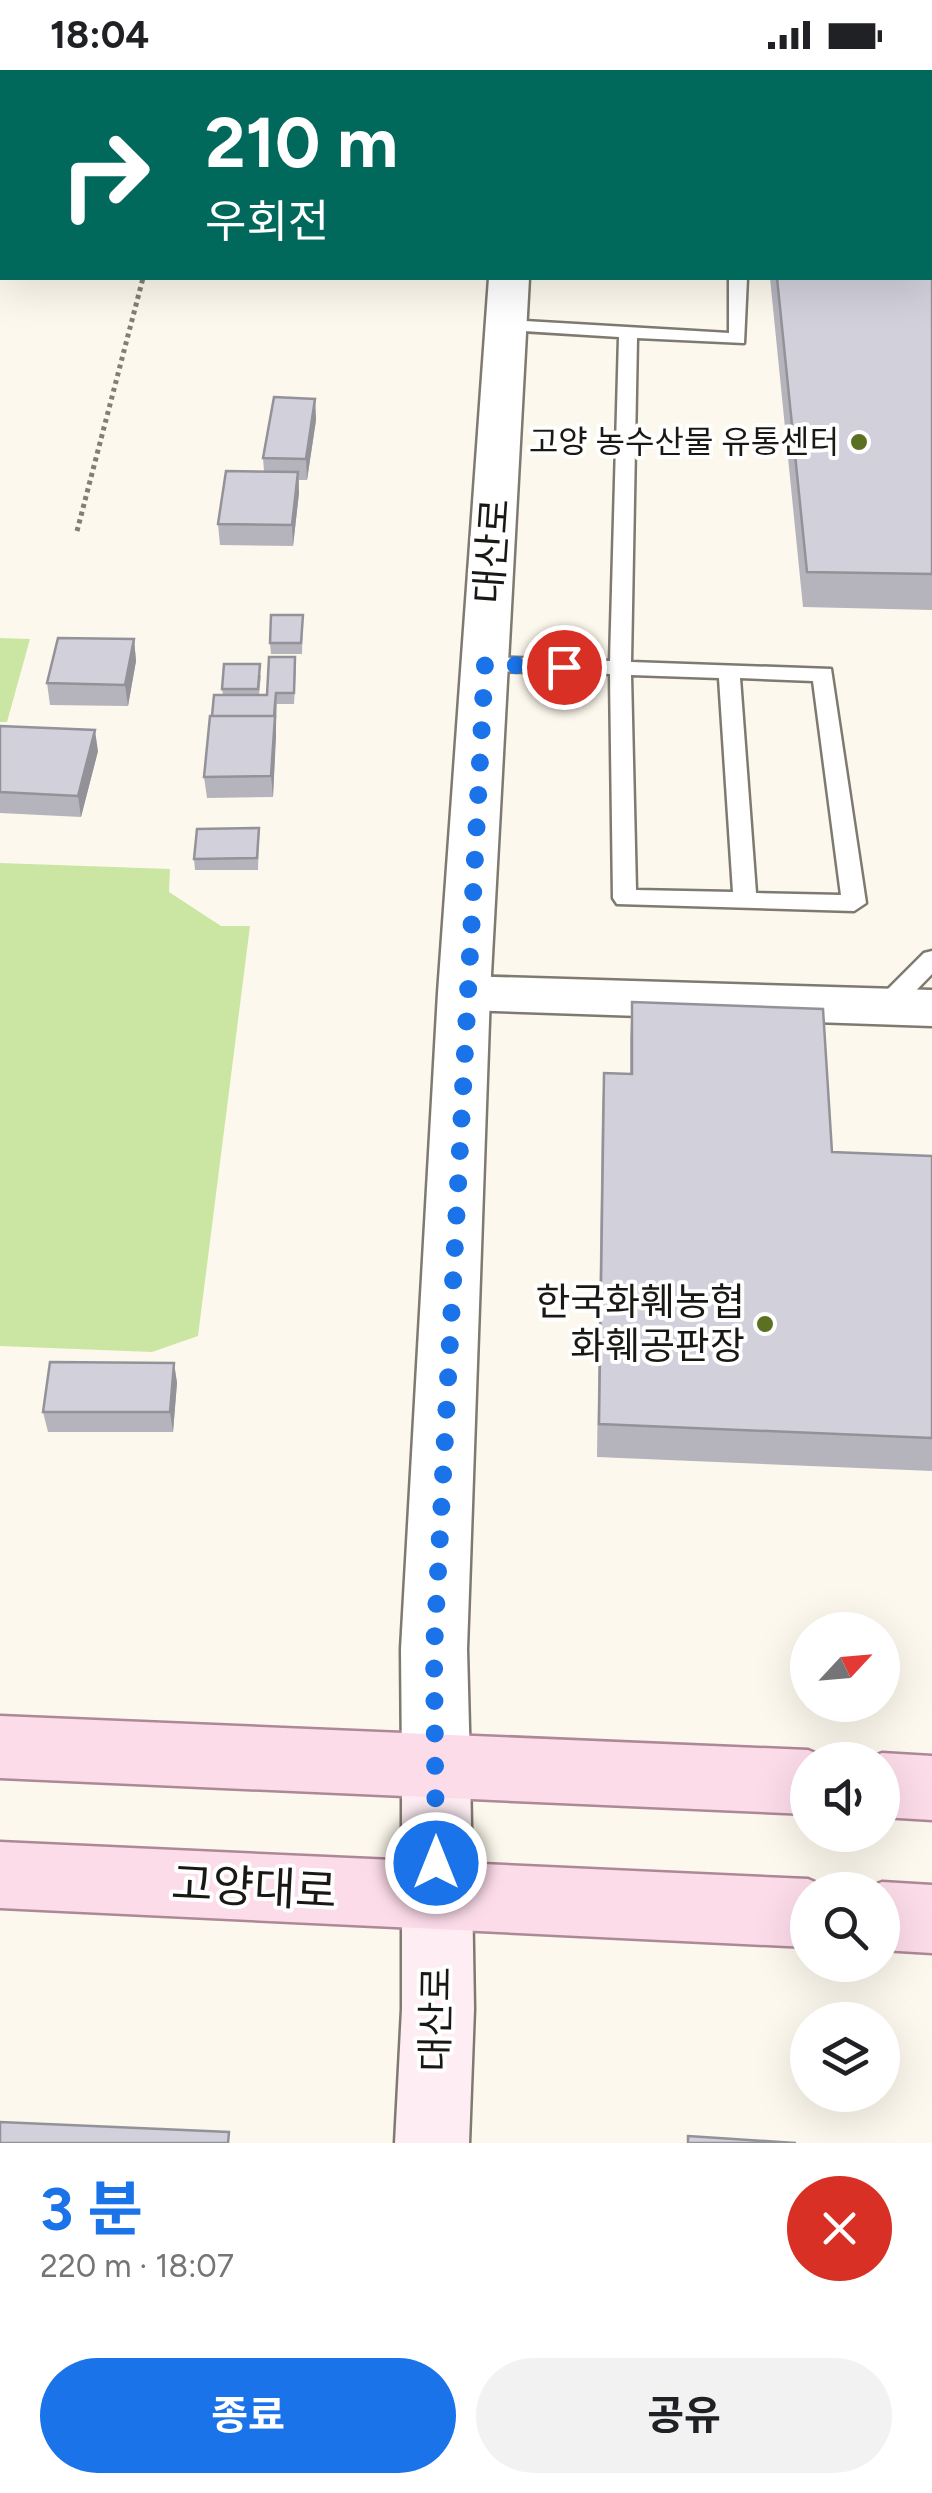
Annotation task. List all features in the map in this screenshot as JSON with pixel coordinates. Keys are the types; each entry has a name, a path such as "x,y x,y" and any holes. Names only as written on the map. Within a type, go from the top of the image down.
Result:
{"main road":[{"path":"0,1747 790,1781"},
{"name":"대산로","path":"432,2143 436,1766"},
{"path":"900,1786 932,1788"},
{"name":"고양대로","path":"0,1875 790,1912"},
{"path":"900,1917 932,1919"}],"street":[{"name":"대산로","path":"436,1766 434,1650 464,993 508,301"},
{"path":"464,993 909,1006"}],"lane":[{"path":"508,301 628,332 738,338 738,280"},
{"path":"485,664 620,669 823,674 854,903 625,898 620,669 628,332"},
{"path":"730,672 745,900"},
{"path":"909,1006 932,959"}],"path":[{"path":"76,530 142,280"}],"green space":[{"path":"0,638 30,639 7,722 0,722"},
{"path":"0,863 170,869 169,892 221,926 250,926 198,1336 152,1352 0,1346"}],"building":[{"name":"고양 농수산물 유통센터","path":"777,280 932,280 932,574 807,572"},
{"path":"274,397 315,399 306,459 263,458"},
{"path":"226,471 298,472 292,525 218,524"},
{"path":"271,615 303,615 301,643 270,643"},
{"path":"58,638 134,639 125,685 47,683"},
{"path":"269,657 295,657 294,693 276,693 274,716 212,716 214,695 267,695"},
{"path":"224,664 260,664 258,689 222,689"},
{"path":"210,716 275,716 271,776 204,777"},
{"path":"0,726 95,730 78,796 0,792"},
{"path":"259,828 257,858 194,859 197,829"},
{"name":"한국화훼농협 화훼공판장","path":"632,1002 823,1009 832,1152 932,1156 932,1438 599,1424 604,1073 632,1074"},
{"path":"50,1362 174,1363 170,1412 43,1412"},
{"path":"0,2122 229,2132 228,2143 0,2143"},
{"path":"688,2136 796,2143 688,2143"}],"place":[{"name":"고양 농수산물 유통센터","path":"859,442"},
{"name":"한국화훼농협 화훼공판장","path":"765,1324"}],"route":[{"path":"436,1863 434,1650 464,993 485,664 564,667"}]}
